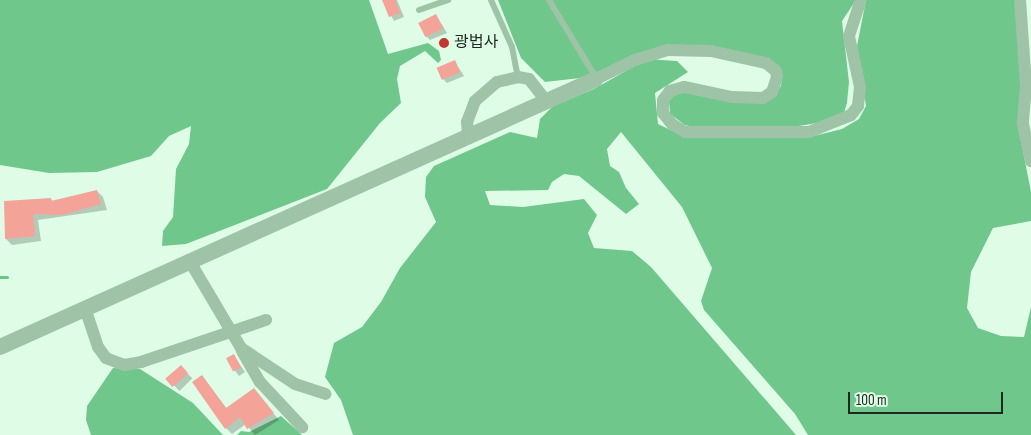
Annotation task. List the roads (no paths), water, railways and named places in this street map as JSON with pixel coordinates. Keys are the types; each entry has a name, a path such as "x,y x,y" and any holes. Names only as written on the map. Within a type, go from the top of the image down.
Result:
{"street":[{"path":"0,347 635,60 668,50 711,51 766,63 776,71 777,77 772,92 763,98 732,97 684,87 670,91 664,100 664,113 672,124 685,132 809,132 851,115 858,106 860,87 849,36 861,0"},
{"path":"1020,0 1026,86 1023,124 1031,161"},
{"path":"468,135 467,122 475,101 497,82 518,77 529,78 546,101"},
{"path":"189,260 229,333 242,348 295,384 325,394"},
{"path":"86,308 98,347 106,358 124,365 141,362 266,320"},
{"path":"242,348 244,359 260,382 302,427"}],"lane":[{"path":"419,10 448,0"},
{"path":"491,0 512,47 518,77"},
{"path":"549,0 596,79"}],"waterway":[{"path":"0,277 7,277"}],"place":[{"name":"광법사","path":"444,43"}]}
